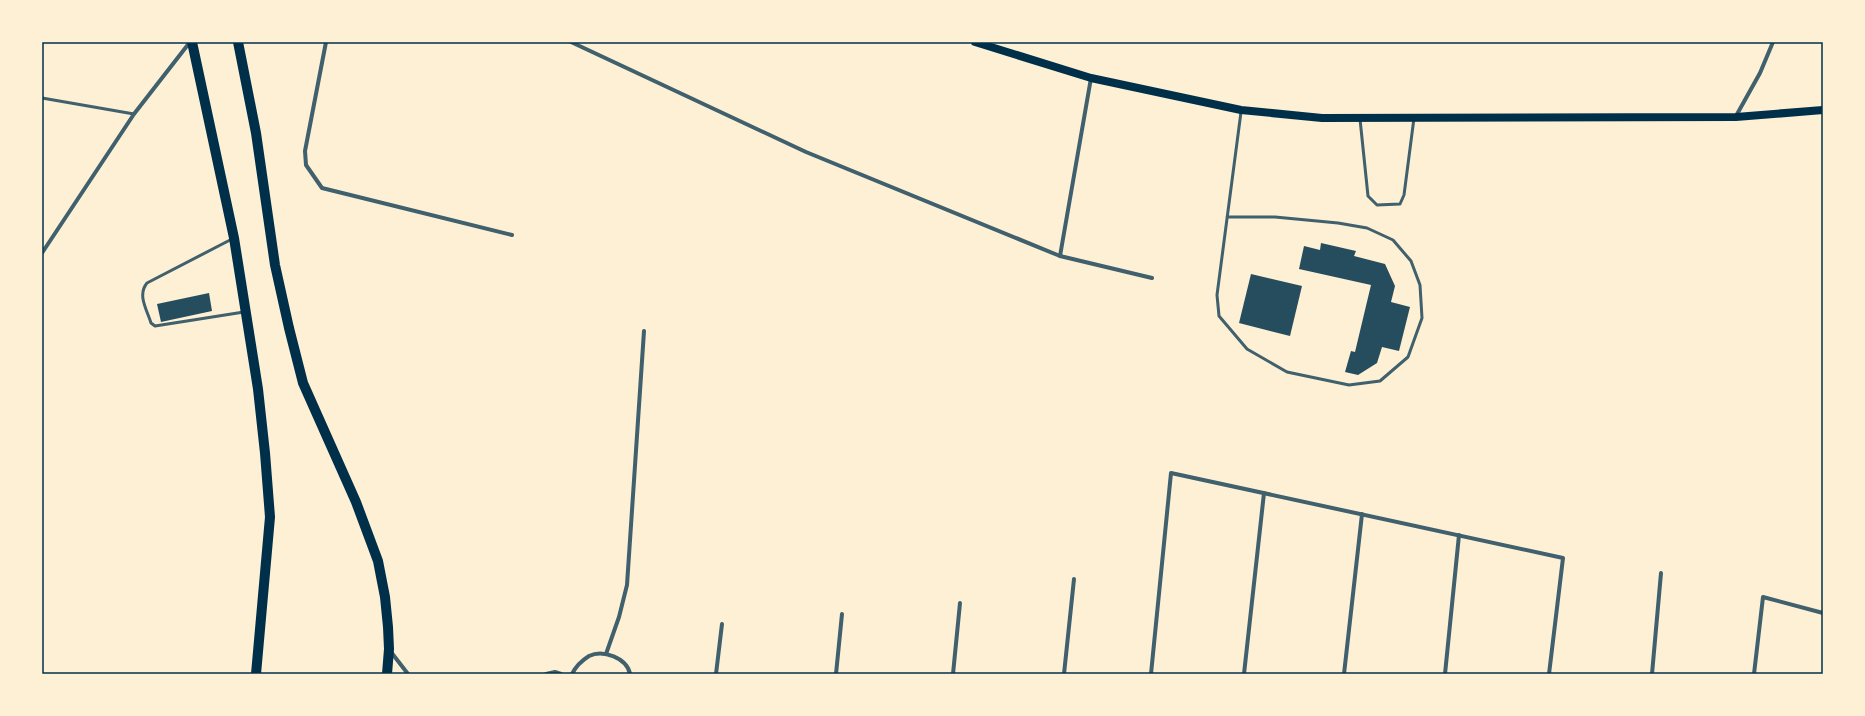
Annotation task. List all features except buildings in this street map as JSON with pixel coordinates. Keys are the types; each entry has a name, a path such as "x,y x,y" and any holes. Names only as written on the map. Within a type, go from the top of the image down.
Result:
{"main road":[{"path":"191,42 234,238 246,312 265,453 270,517 256,674"},
{"path":"238,42 256,133 275,265 289,328 304,383 356,502 378,561 385,597 389,649 387,674"},
{"path":"975,42 1091,78 1241,110 1322,118 1736,117 1823,110"}],"street":[{"path":"42,253 134,114 191,42"},
{"path":"326,42 305,151 306,165 322,188 512,235"},
{"path":"571,42 576,43 806,152 1060,256 1152,278"},
{"path":"1736,117 1760,73 1773,42"},
{"path":"1060,256 1091,78"},
{"path":"606,654 619,617 627,585 644,331"},
{"path":"1151,674 1170,473 1563,558 1549,674"},
{"path":"1244,674 1264,493"},
{"path":"1344,674 1362,514"},
{"path":"1445,674 1458,535"},
{"path":"1652,674 1661,573"},
{"path":"1064,674 1074,579"},
{"path":"1754,674 1763,597 1823,613"},
{"path":"953,674 960,603"},
{"path":"836,674 842,614"},
{"path":"716,674 722,624"},
{"path":"389,649 408,674"},
{"path":"572,674 578,664 591,655 606,654 620,660 630,674"},
{"path":"546,674 555,672 561,674"}],"lane":[{"path":"42,98 134,114"},
{"path":"1227,217 1275,217 1338,223 1367,228 1393,240 1411,261 1420,285 1422,318 1408,357 1380,381 1349,385 1287,372 1247,349 1219,316 1217,295 1227,217 1241,110"},
{"path":"1359,118 1368,196 1377,205 1384,205 1400,204 1404,195 1414,118"},
{"path":"234,238 147,283 143,288 142,295 151,323 155,326 246,312"}]}
